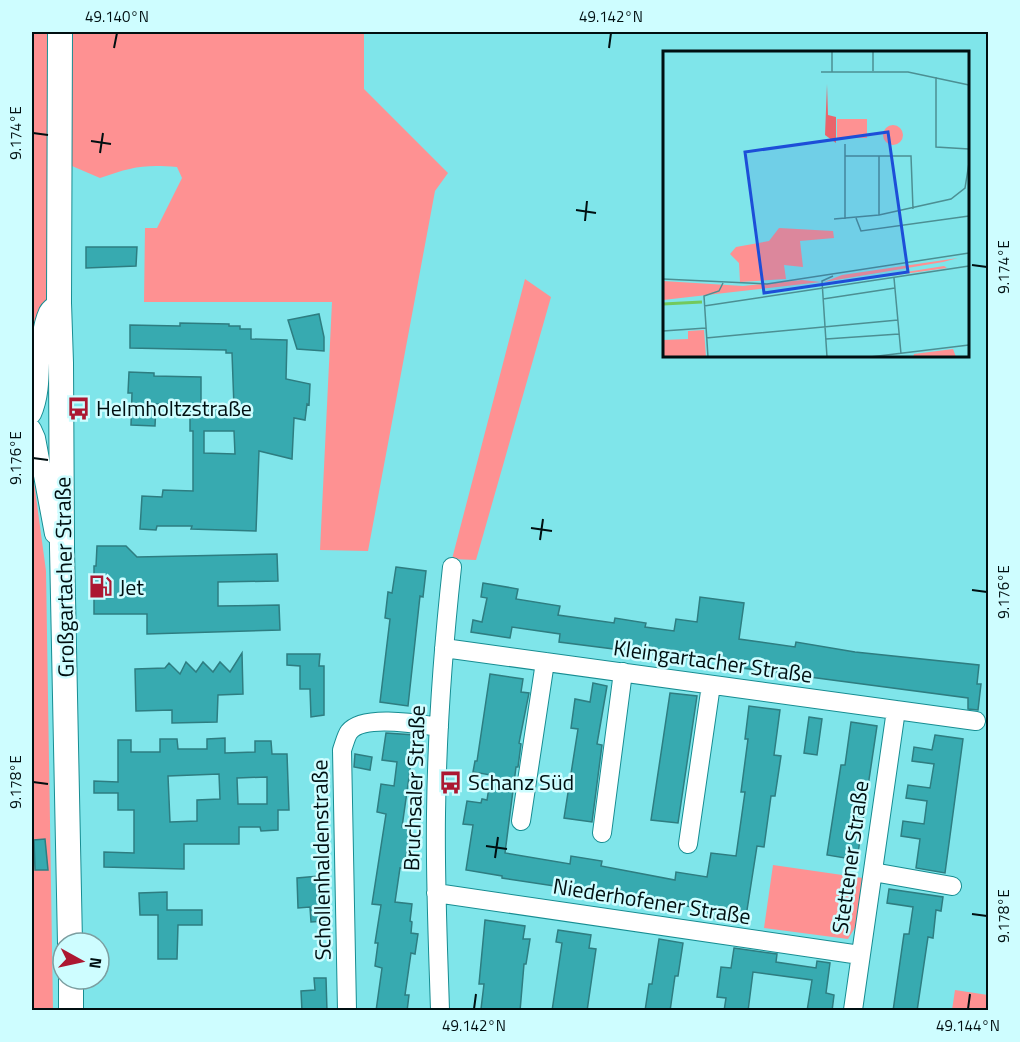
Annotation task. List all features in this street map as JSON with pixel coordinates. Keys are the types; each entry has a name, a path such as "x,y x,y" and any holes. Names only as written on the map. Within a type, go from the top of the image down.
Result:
{"main road":[{"name":"Großgartacher Straße","path":"60,32 59,303 62,363 62,548 70,931"},
{"path":"71,991 71,1011"}],"street":[{"path":"32,414 37,401 43,333 49,310 59,303"},
{"path":"32,429 36,438 57,549 62,548"},
{"name":"Bruchsaler Straße","path":"440,1011 436,893 439,727 452,567"},
{"name":"Kleingartacher Straße","path":"444,648 976,721"},
{"path":"521,821 545,662"},
{"path":"602,833 622,672"},
{"path":"688,844 711,685"},
{"name":"Stettener Straße","path":"853,1011 896,710"},
{"name":"Schollenhaldenstraße","path":"347,1011 342,750 349,732 361,723 401,722 439,727"},
{"path":"873,872 952,886"},
{"name":"Niederhofener Straße","path":"436,893 860,955"}],"shaded area":[{"path":"32,32 52,32 49,278 32,402"},
{"path":"72,32 364,32 364,89 448,173 435,191 368,551 320,550 332,302 144,302 145,228 157,228 182,178 177,167 138,167 100,178 72,166"},
{"path":"525,279 551,297 476,560 452,559"},
{"path":"32,467 46,571 53,1010 32,1010"},
{"path":"773,865 863,878 856,926 848,939 764,928"},
{"path":"955,990 988,995 988,1010 952,1010"}],"building":[{"path":"86,247 137,247 136,266 86,268"},
{"path":"319,314 324,337 324,351 297,349 288,320"},
{"path":"180,323 229,324 229,326 240,326 240,329 251,329 251,339 287,340 286,379 310,384 309,405 307,404 305,420 294,418 292,459 259,451 256,531 191,529 192,526 157,526 156,530 140,529 142,496 162,497 163,490 193,491 193,431 190,431 190,404 156,404 155,426 131,425 132,393 128,393 129,372 154,373 154,376 201,377 201,407 234,407 232,353 226,353 226,350 130,348 130,325 180,326","holes":["204,431 234,431 235,454 204,453"]},
{"path":"97,546 126,546 137,557 277,554 278,581 218,582 218,606 279,605 280,630 147,634 147,614 94,614 94,566 96,566"},
{"path":"396,567 426,571 423,597 420,596 408,706 380,702 390,619 385,618 388,592 392,593"},
{"path":"483,583 518,589 516,599 560,606 558,615 614,623 615,618 646,623 645,627 674,631 676,619 697,622 700,597 744,603 739,639 795,647 796,642 855,652 979,665 977,684 981,684 978,710 968,709 968,698 742,668 742,663 692,656 692,659 559,642 560,634 512,627 510,638 471,632 473,620 482,622 487,598 481,597"},
{"path":"242,653 243,694 218,695 217,722 172,723 172,710 136,711 135,669 165,668 169,663 180,674 186,662 196,672 203,662 213,672 220,662 230,672"},
{"path":"287,654 320,654 319,666 324,666 324,715 311,717 310,689 300,689 300,666 287,665"},
{"path":"490,674 523,679 521,692 529,693 519,743 521,744 505,853 570,864 571,856 602,861 601,866 675,880 676,872 707,877 711,853 736,856 745,792 741,792 748,739 745,739 749,706 780,710 774,755 781,756 775,796 771,796 764,847 757,846 745,923 701,917 703,909 615,893 614,895 502,878 502,876 466,870 473,825 463,824 467,801 481,803 482,799 487,800 491,775 473,772 475,761 477,761"},
{"path":"593,683 607,686 597,744 602,745 592,822 564,818 578,729 571,728 575,699 590,702"},
{"path":"670,693 697,696 678,823 651,820"},
{"path":"809,717 822,719 817,755 804,753"},
{"path":"851,722 877,726 857,860 827,855 841,765 845,765"},
{"path":"386,733 415,735 402,827 411,828 404,869 400,868 395,902 412,904 411,933 418,934 415,954 411,953 405,995 409,995 407,1011 376,1011 382,968 375,966 378,943 375,943 381,905 372,904 386,814 377,812 381,784 394,786 397,762 382,760"},
{"path":"935,735 963,739 945,873 916,868 920,839 901,836 903,821 924,824 927,801 906,798 908,785 930,788 934,764 912,761 914,747 932,750"},
{"path":"225,738 225,753 255,752 255,741 271,741 272,754 287,754 289,810 278,810 278,830 261,831 260,827 239,827 239,844 184,844 184,869 104,867 104,852 134,853 134,810 118,810 118,793 94,793 94,781 118,782 118,740 131,740 131,752 160,752 160,739 177,739 178,749 207,749 207,739","holes":["219,774 220,799 197,800 197,821 170,822 168,776","267,777 267,804 238,804 237,778"]},
{"path":"355,754 372,757 370,770 354,767"},
{"path":"45,839 48,870 35,870 34,840"},
{"path":"319,876 325,921 311,922 310,907 298,908 297,878"},
{"path":"889,889 943,897 941,911 936,910 933,938 928,937 917,1011 893,1011 904,934 909,934 913,907 887,903"},
{"path":"167,892 167,910 202,910 202,925 178,925 177,959 158,959 158,915 140,915 139,893"},
{"path":"485,920 525,926 523,939 530,939 526,964 524,964 520,1011 481,1009 484,984 479,984"},
{"path":"558,930 591,935 589,948 596,949 587,1011 552,1011 562,943 556,942"},
{"path":"659,939 683,943 678,976 675,976 670,1011 645,1011 649,984 652,984"},
{"path":"734,948 777,954 776,962 816,968 817,961 830,963 826,993 834,995 832,1011 807,1011 812,980 753,972 748,1011 724,1011 726,998 717,997 721,967 731,968"},
{"path":"314,978 326,978 327,1011 302,1011 301,991 315,990"}],"place":[{"name":"Helmholtzstraße","path":"78,408"},
{"name":"Jet","path":"101,587"},
{"name":"Schanz Süd","path":"450,782"}]}
